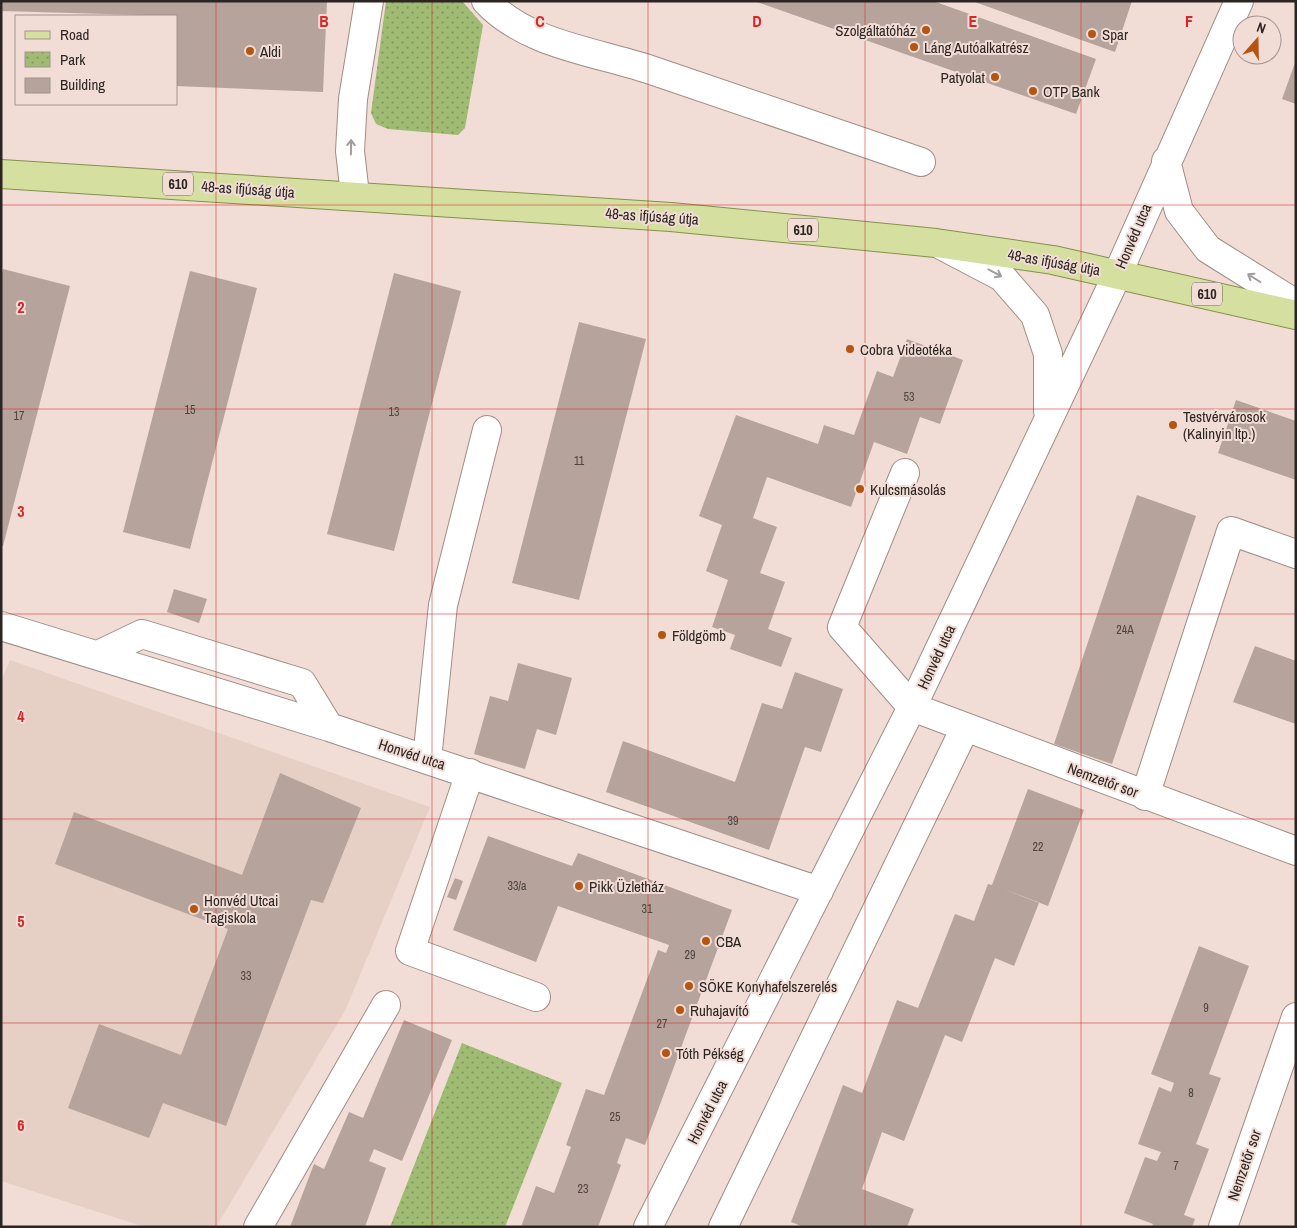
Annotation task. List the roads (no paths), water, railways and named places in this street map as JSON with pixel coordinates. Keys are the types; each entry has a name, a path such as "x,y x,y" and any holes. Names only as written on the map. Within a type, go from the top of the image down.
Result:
{"main road":[{"name":"48-as ifjúság útja","path":"1,174 355,195 671,217 936,243 1053,260 1118,273 1296,315"}],"street":[{"path":"355,195 350,151 353,99 369,1"},
{"path":"486,1 500,16 534,34 645,68 921,162"},
{"name":"Honvéd utca","path":"648,1227 912,707 1118,273 1166,161 1239,1"},
{"path":"1166,161 1179,211 1208,249 1296,304"},
{"name":"Honvéd utca","path":"936,243 1002,277 1034,315 1048,354 1048,420"},
{"path":"427,759 444,606 487,430"},
{"path":"905,473 842,627 912,707"},
{"path":"1145,796 1231,531 1296,554"},
{"name":"Honvéd utca","path":"1,626 329,727 819,891"},
{"name":"Nemzetőr sor","path":"912,707 1145,796 1296,851"},
{"path":"730,1225 965,728"},
{"path":"470,773 410,951 536,998"},
{"path":"258,1227 386,1005"},
{"name":"Nemzetőr sor","path":"1223,1227 1296,1017"}],"place":[{"name":"Szolgáltatóház","path":"926,30"},
{"name":"Spar","path":"1092,34"},
{"name":"Láng Autóalkatrész","path":"914,47"},
{"name":"Aldi","path":"250,51"},
{"name":"Patyolat","path":"995,77"},
{"name":"OTP Bank","path":"1033,91"},
{"name":"Cobra Videotéka","path":"850,349"},
{"name":"Testvérvárosok (Kalinyin ltp.)","path":"1173,425"},
{"name":"Kulcsmásolás","path":"860,489"},
{"name":"Földgömb","path":"662,635"},
{"name":"Pikk Üzletház","path":"579,886"},
{"name":"Honvéd Utcai Tagiskola","path":"194,909"},
{"name":"CBA","path":"706,941"},
{"name":"SÖKE Konyhafelszerelés","path":"689,986"},
{"name":"Ruhajavító","path":"680,1010"},
{"name":"Tóth Pékség","path":"666,1053"}]}
